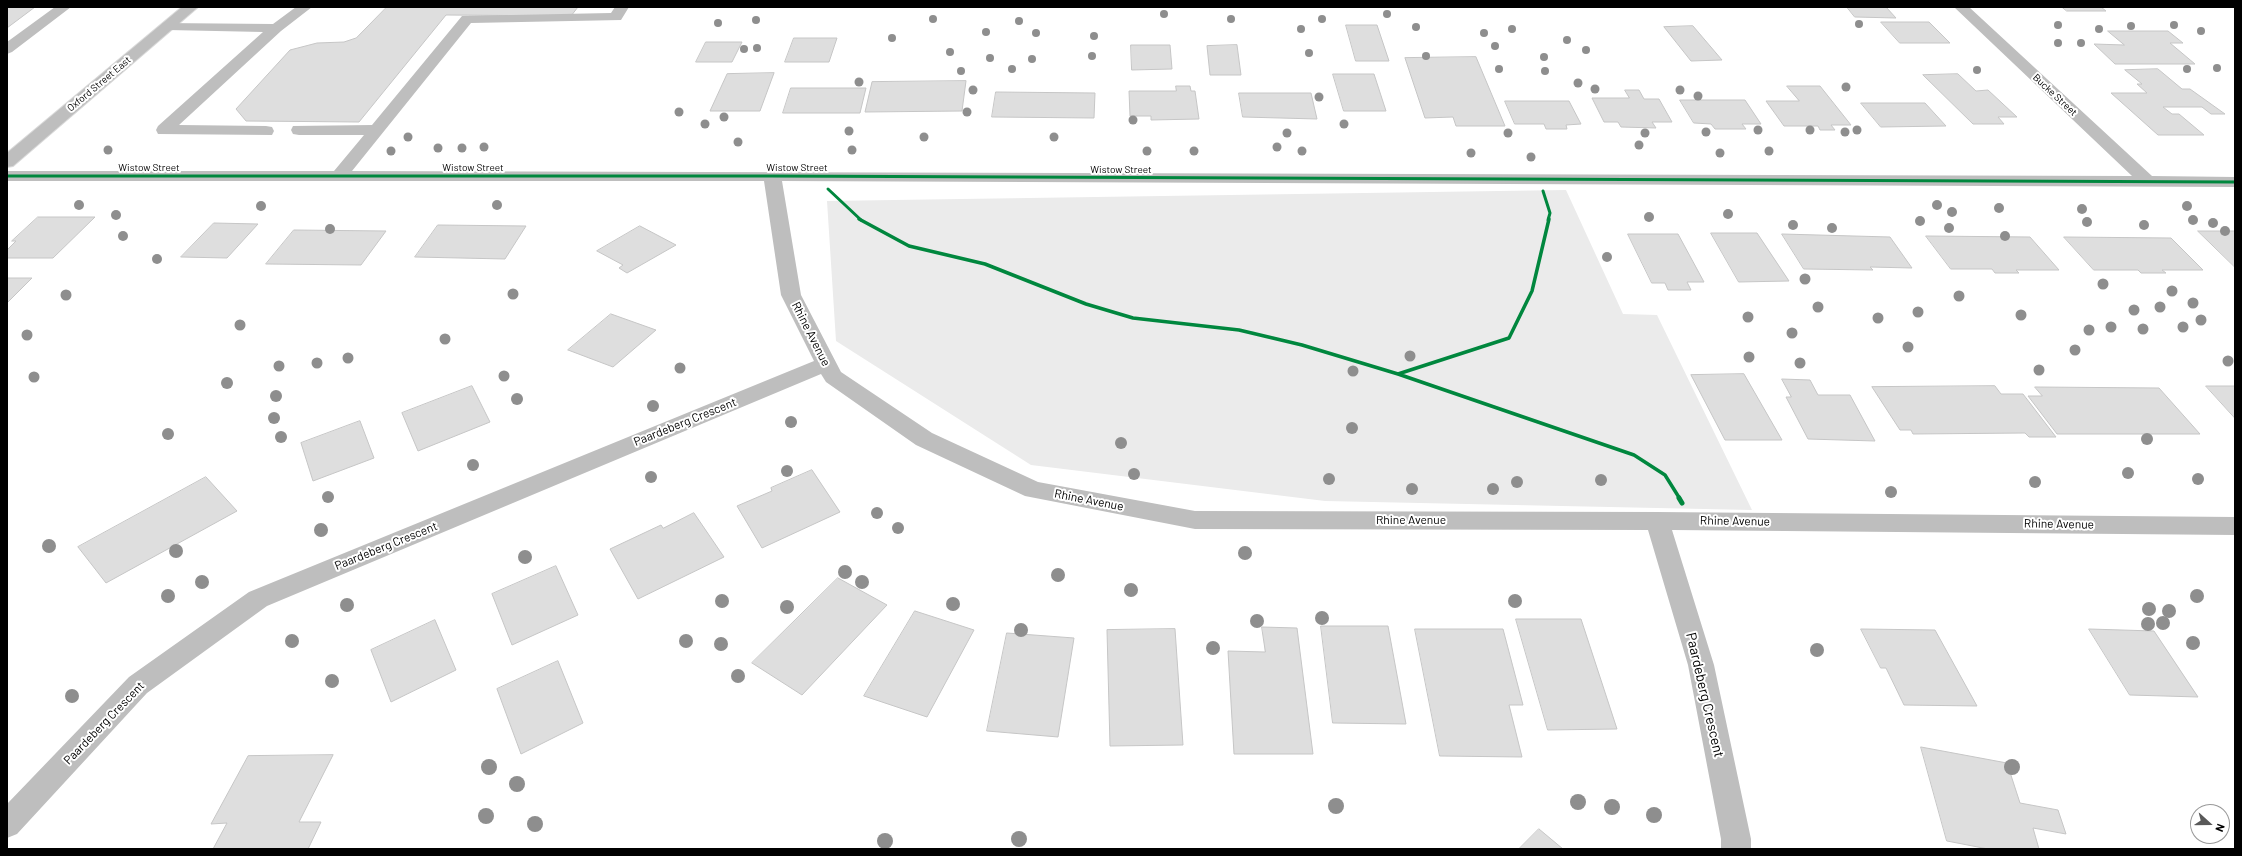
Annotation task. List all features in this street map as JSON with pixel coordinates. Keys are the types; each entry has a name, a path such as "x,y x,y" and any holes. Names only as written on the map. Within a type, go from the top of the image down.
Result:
{"street":[{"path":"7,49 64,7"},
{"name":"Oxford Street East","path":"7,162 191,7"},
{"path":"266,131 164,130 276,28 305,7"},
{"path":"339,176 467,18 616,17 622,7"},
{"name":"Bucke Street","path":"1961,7 2149,183"},
{"path":"168,26 276,28"},
{"path":"299,130 376,130"},
{"name":"Wistow Street","path":"7,176 772,176 2149,183 2235,182"},
{"name":"Rhine Avenue","path":"772,176 791,295 833,377 924,439 1033,490 1195,520 1657,521 2235,526"},
{"name":"Paardeberg Crescent","path":"7,824 138,686 258,599 826,364"},
{"name":"Paardeberg Crescent","path":"1657,521 1701,665 1736,839 1736,849"}],"shaded area":[{"path":"1566,190 1623,314 1657,315 1752,510 1325,501 1031,465 836,341 827,201"}],"building":[{"path":"7,7 35,7 7,28"},
{"path":"387,7 578,7 571,16 446,15 359,122 246,121 236,109 290,50 317,43 344,42 356,38"},
{"path":"1847,7 1886,7 1896,18 1855,17"},
{"path":"2062,7 2101,7 2106,11 2067,11"},
{"path":"1881,22 1929,22 1950,43 1900,43"},
{"path":"1346,25 1377,25 1389,61 1356,61"},
{"path":"1693,26 1722,60 1691,61 1664,27"},
{"path":"2108,31 2168,31 2183,43 2170,43 2195,64 2115,64 2094,44 2124,45"},
{"path":"794,38 837,38 829,62 785,62"},
{"path":"706,42 742,42 732,62 696,62"},
{"path":"1131,45 1170,45 1172,69 1132,70"},
{"path":"1237,45 1241,75 1210,75 1207,46"},
{"path":"1476,57 1505,126 1456,126 1453,117 1425,118 1405,58"},
{"path":"2158,69 2182,89 2190,89 2225,114 2211,114 2202,107 2163,107 2172,114 2179,114 2204,135 2158,135 2111,93 2147,93 2137,84 2142,84 2125,70"},
{"path":"774,73 760,111 710,111 727,74"},
{"path":"1333,74 1374,74 1386,111 1344,111"},
{"path":"1958,74 1976,91 1988,90 2017,117 1998,117 2004,124 1973,124 1923,75"},
{"path":"966,81 962,111 865,112 872,82"},
{"path":"1176,86 1190,86 1191,91 1195,91 1199,119 1151,120 1151,116 1130,116 1129,91 1176,91"},
{"path":"1787,86 1820,86 1851,125 1831,125 1835,130 1820,130 1818,126 1784,126 1766,101 1799,101"},
{"path":"791,88 866,88 860,113 783,113"},
{"path":"1625,90 1639,90 1644,99 1659,99 1672,122 1652,122 1656,128 1621,127 1618,122 1604,122 1592,98 1629,98"},
{"path":"996,92 1095,93 1094,118 992,117"},
{"path":"1239,93 1311,93 1317,119 1243,117"},
{"path":"1680,100 1745,100 1761,124 1742,124 1746,129 1715,129 1711,124 1694,123"},
{"path":"1505,101 1569,101 1581,124 1566,125 1567,129 1546,129 1544,124 1515,124"},
{"path":"1861,103 1925,103 1946,126 1881,127"},
{"path":"38,217 95,217 53,258 7,258 7,250 16,241 12,241"},
{"path":"214,223 258,224 227,258 181,257"},
{"path":"438,225 526,226 505,259 415,257"},
{"path":"640,226 676,245 627,273 619,268 623,265 597,251"},
{"path":"294,230 386,231 361,265 266,264"},
{"path":"2198,231 2235,231 2235,266 2234,266"},
{"path":"1711,233 1757,233 1789,281 1739,282"},
{"path":"1628,234 1678,234 1704,282 1687,282 1691,290 1668,290 1665,283 1652,283"},
{"path":"1782,234 1890,237 1912,268 1870,267 1873,270 1804,269"},
{"path":"1926,236 2030,237 2059,270 2016,270 2019,273 1995,273 1992,269 1951,269"},
{"path":"2064,237 2171,238 2203,270 2162,270 2166,273 2141,273 2138,270 2094,270"},
{"path":"7,278 32,278 7,303"},
{"path":"611,314 656,330 613,367 568,350"},
{"path":"1744,374 1782,440 1725,440 1691,375"},
{"path":"1782,379 1810,380 1818,395 1850,395 1875,441 1808,439 1786,397 1791,397"},
{"path":"472,386 490,422 418,451 402,413"},
{"path":"1995,386 2001,394 2023,394 2056,437 2029,437 2025,433 1913,434 1911,430 1900,430 1872,387"},
{"path":"2206,386 2235,386 2235,418"},
{"path":"2035,387 2159,388 2200,434 2057,434 2028,396 2042,396"},
{"path":"360,421 374,458 313,481 301,443"},
{"path":"812,470 840,512 762,548 737,506 772,491 771,488"},
{"path":"206,477 237,511 106,583 78,547"},
{"path":"694,513 724,557 638,599 610,549 661,525 663,528"},
{"path":"556,566 578,615 512,645 492,594"},
{"path":"838,578 887,605 802,695 752,663"},
{"path":"915,611 974,630 927,717 864,696"},
{"path":"1516,619 1581,619 1617,729 1548,730"},
{"path":"435,620 456,670 391,702 371,650"},
{"path":"1321,626 1388,626 1406,724 1333,723"},
{"path":"1262,627 1297,628 1313,754 1234,754 1228,651 1265,652"},
{"path":"1175,629 1183,745 1110,746 1107,630"},
{"path":"1415,629 1503,629 1523,705 1509,705 1522,757 1440,756"},
{"path":"1861,629 1935,630 1977,706 1904,705 1886,668 1881,668"},
{"path":"2089,629 2154,631 2198,697 2130,695"},
{"path":"1007,633 1074,638 1058,737 987,731"},
{"path":"558,661 583,723 521,754 497,689"},
{"path":"1921,747 2007,763 2020,803 2058,810 2066,834 2033,828 2039,849 1988,849 1947,841"},
{"path":"333,755 299,822 321,822 308,849 213,849 227,823 211,824 248,756"},
{"path":"1539,829 1563,849 1519,849"}],"cycle path":[{"path":"7,176 772,176 2235,182"},
{"path":"828,189 856,217 909,246 985,264 1086,304 1133,318 1239,330 1302,345 1398,374 1634,455 1665,475 1682,503"},
{"path":"1398,374 1509,338 1532,291 1550,213 1543,191"}]}
